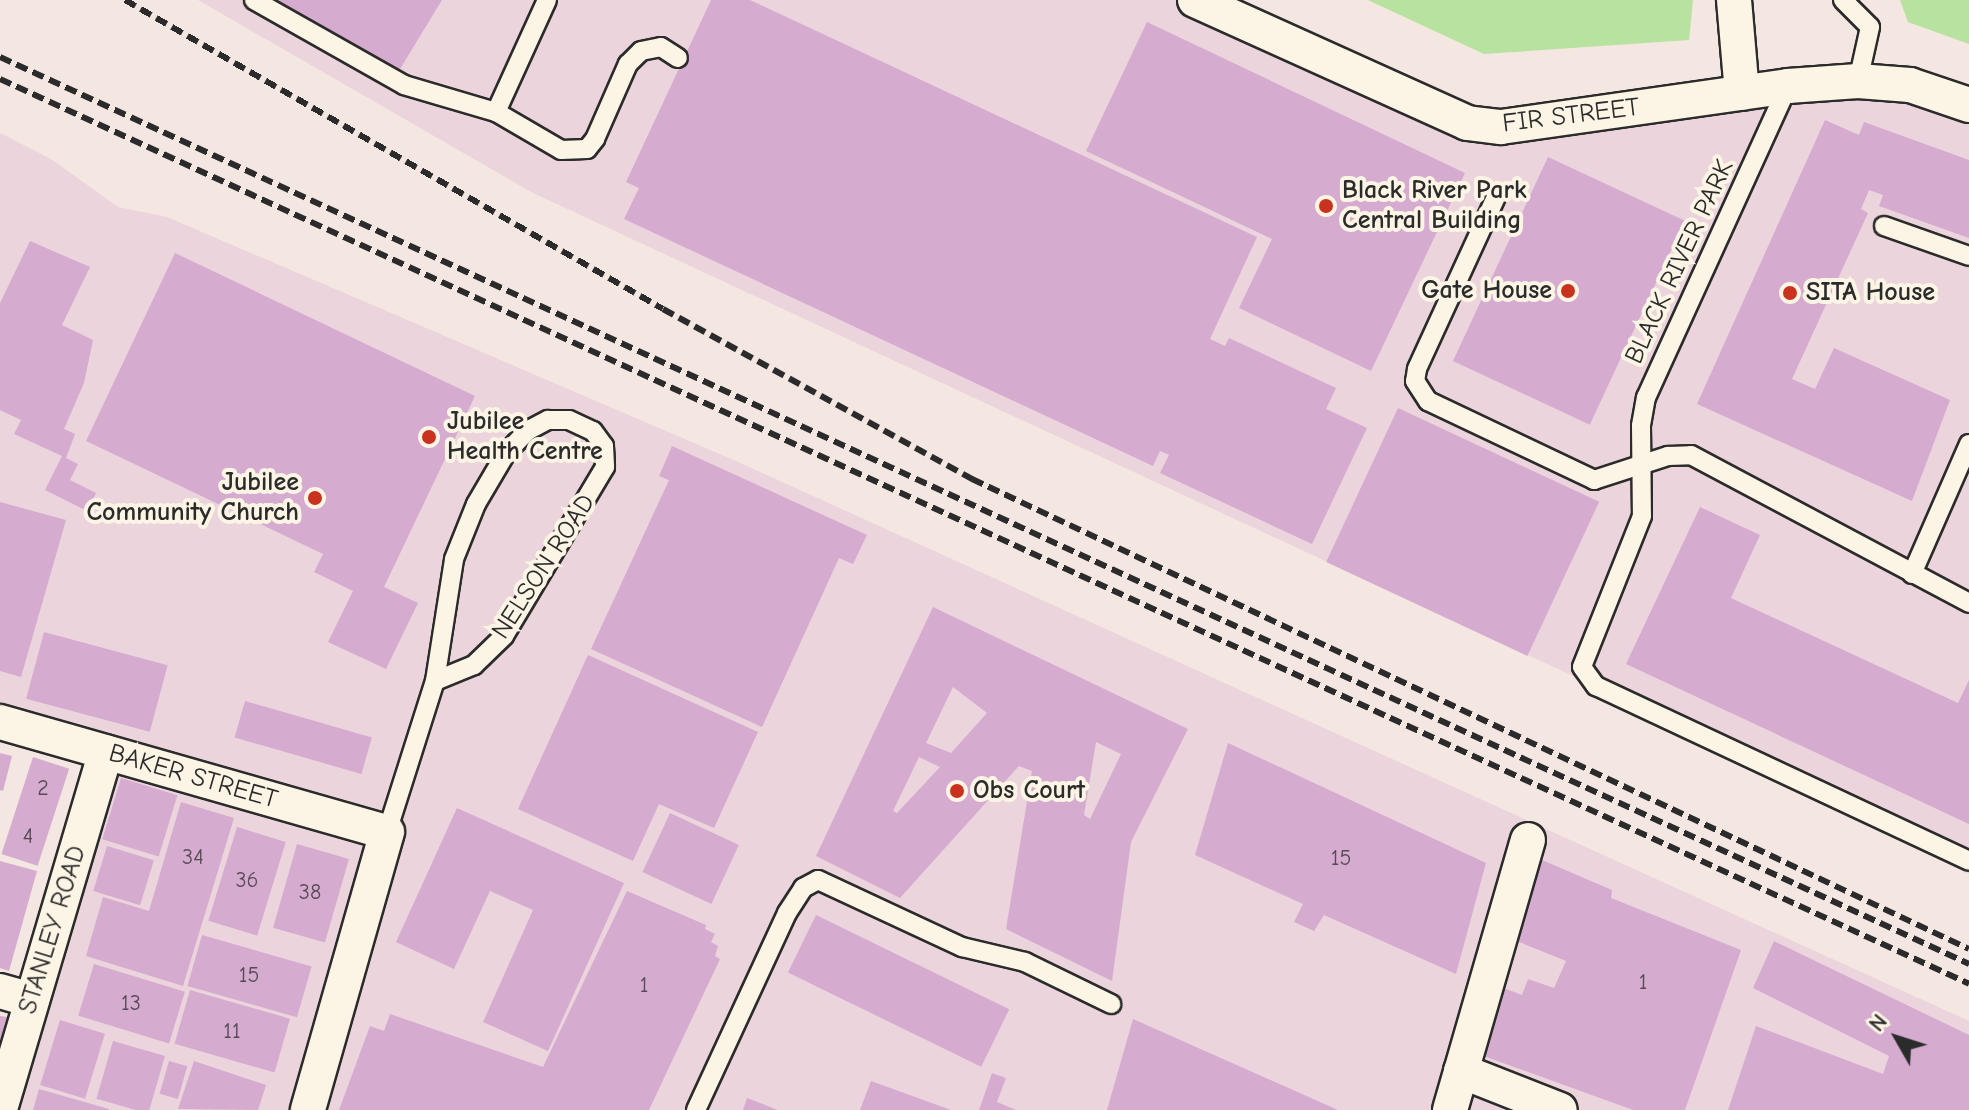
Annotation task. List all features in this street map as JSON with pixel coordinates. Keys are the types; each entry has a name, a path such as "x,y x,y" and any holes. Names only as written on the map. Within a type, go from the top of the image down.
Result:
{"street":[{"name":"FIR STREET","path":"1195,0 1467,123 1501,127 1788,86 1858,81 1910,85 1969,105"},
{"path":"1734,0 1742,93"},
{"name":"BAKER STREET","path":"0,722 387,832"},
{"name":"STANLEY ROAD","path":"0,1109 16,996 106,752"},
{"name":"NELSON ROAD","path":"308,1110 387,832"},
{"path":"1450,1110 1528,840"},
{"path":"1461,1071 1560,1110"}],"lane":[{"path":"254,0 404,85 496,112 574,153 595,139 628,64 641,51 661,47 678,58"},
{"path":"496,112 547,0"},
{"path":"1843,0 1870,27 1872,40 1858,81"},
{"name":"BLACK RIVER PARK","path":"1788,86 1646,397 1642,516 1584,655 1586,679 1969,861"},
{"path":"1496,197 1417,369 1419,393 1594,480 1617,477 1642,464 1691,455 1969,603"},
{"path":"1884,226 1969,256"},
{"name":"NELSON ROAD","path":"387,832 435,681 454,559 476,504 506,453 527,431 548,420 569,420 593,431 604,446 605,467 504,636 474,665 435,681"},
{"path":"1912,574 1969,444"},
{"path":"696,1110 787,913 803,888 818,880 962,947 1025,962 1111,1004"}],"shaded area":[{"path":"198,0 1195,0 1467,123 1788,86 1969,105 1969,860 533,193"},
{"path":"0,133 51,159 118,207 167,217 736,461 1969,1021 1969,1110 0,1110 106,752 0,722"}],"green space":[{"path":"1368,0 1693,0 1689,40 1484,54"},
{"path":"1900,0 1969,0 1969,44 1908,22"}],"building":[{"path":"270,0 442,0 397,74"},
{"path":"711,0 750,0 1257,237 1210,339 1225,346 1229,338 1336,388 1326,409 1367,428 1312,544 1160,473 1169,455 1160,451 1153,466 624,219 639,188 626,182"},
{"name":"Black River Park Central Building","path":"1147,22 1465,173 1371,371 1239,308 1272,239 1086,151"},
{"name":"SITA House","path":"1825,120 1859,135 1864,122 1969,160 1969,238 1879,206 1883,195 1869,190 1861,209 1868,213 1792,379 1815,389 1834,348 1950,400 1912,501 1697,404"},
{"name":"Gate House","path":"1548,157 1685,221 1590,425 1453,361"},
{"path":"30,241 90,267 62,325 93,340 84,383 64,429 75,434 66,458 78,464 70,480 96,493 87,511 45,490 62,456 14,434 21,420 0,410 0,303"},
{"name":"Jubilee Community Church","path":"175,253 475,396 384,587 418,603 386,669 328,642 353,591 314,572 323,554 86,441"},
{"path":"1398,408 1599,502 1527,656 1326,562"},
{"path":"672,446 867,535 853,564 839,558 762,727 591,649 669,480 659,476"},
{"path":"0,502 66,520 21,677 0,671"},
{"path":"1700,507 1760,535 1731,598 1958,703 1969,680 1969,824 1626,664"},
{"name":"Obs Court","path":"933,607 1188,729 1131,842 1112,981 1006,929 1032,771 1019,766 900,898 816,856","holes":["953,687 987,713 951,753 926,743","1096,742 1121,754 1090,819 1084,815","919,757 940,767 897,813 893,811"]},
{"path":"44,632 168,665 150,732 26,699"},
{"path":"588,655 758,732 714,828 659,804 633,861 518,809"},
{"path":"245,701 372,737 361,774 235,738"},
{"path":"1228,743 1486,863 1456,974 1324,915 1314,931 1294,922 1303,904 1195,855"},
{"path":"0,753 12,756 3,791 0,790"},
{"path":"33,757 69,769 38,866 1,854"},
{"path":"121,778 177,795 159,856 102,839"},
{"path":"181,802 234,818 183,986 86,956 103,897 149,911"},
{"path":"457,808 624,883 548,1051 483,1022 533,910 490,891 454,969 396,942"},
{"path":"670,813 739,845 711,904 643,872"},
{"path":"237,827 286,842 257,936 208,921"},
{"path":"297,844 349,859 325,943 273,928"},
{"path":"107,846 154,860 140,905 93,891"},
{"path":"1542,860 1612,890 1611,898 1741,950 1685,1110 1633,1110 1481,1055 1501,987 1522,995 1528,979 1554,988 1566,961 1514,940"},
{"path":"0,861 37,871 9,971 0,968"},
{"path":"627,891 706,925 705,929 715,934 711,942 718,946 715,956 720,959 649,1110 339,1110 370,1026 384,1031 390,1014 543,1067"},
{"path":"816,915 1009,1009 981,1067 788,973"},
{"path":"202,935 312,966 297,1017 187,986"},
{"path":"1774,941 1969,1035 1969,1110 1728,1110 1756,1026 1883,1074 1889,1056 1753,988"},
{"path":"94,964 185,992 169,1043 78,1016"},
{"path":"190,990 290,1019 275,1072 175,1044"},
{"path":"0,1016 7,1017 1,1039 0,1039"},
{"path":"1133,1019 1338,1110 1107,1110"},
{"path":"60,1020 105,1034 85,1099 40,1085"},
{"path":"113,1041 165,1056 149,1110 136,1110 96,1099"},
{"path":"169,1061 187,1066 178,1099 160,1094"},
{"path":"194,1061 266,1085 258,1110 178,1109"},
{"path":"992,1073 1006,1078 997,1102 1016,1110 979,1110"},
{"path":"871,1081 951,1110 860,1110"},
{"path":"39,1089 109,1109 109,1110 33,1110"},
{"path":"747,1098 778,1110 743,1110"}],"railway":[{"path":"125,0 663,309 972,479 1969,949"},
{"path":"0,57 1969,964"},
{"path":"0,79 1969,984"}],"place":[{"name":"Black River Park Central Building","path":"1326,206"},
{"name":"Gate House","path":"1568,291"},
{"name":"SITA House","path":"1790,293"},
{"name":"Jubilee Health Centre","path":"429,437"},
{"name":"Jubilee Community Church","path":"315,498"},
{"name":"Obs Court","path":"957,791"}]}
